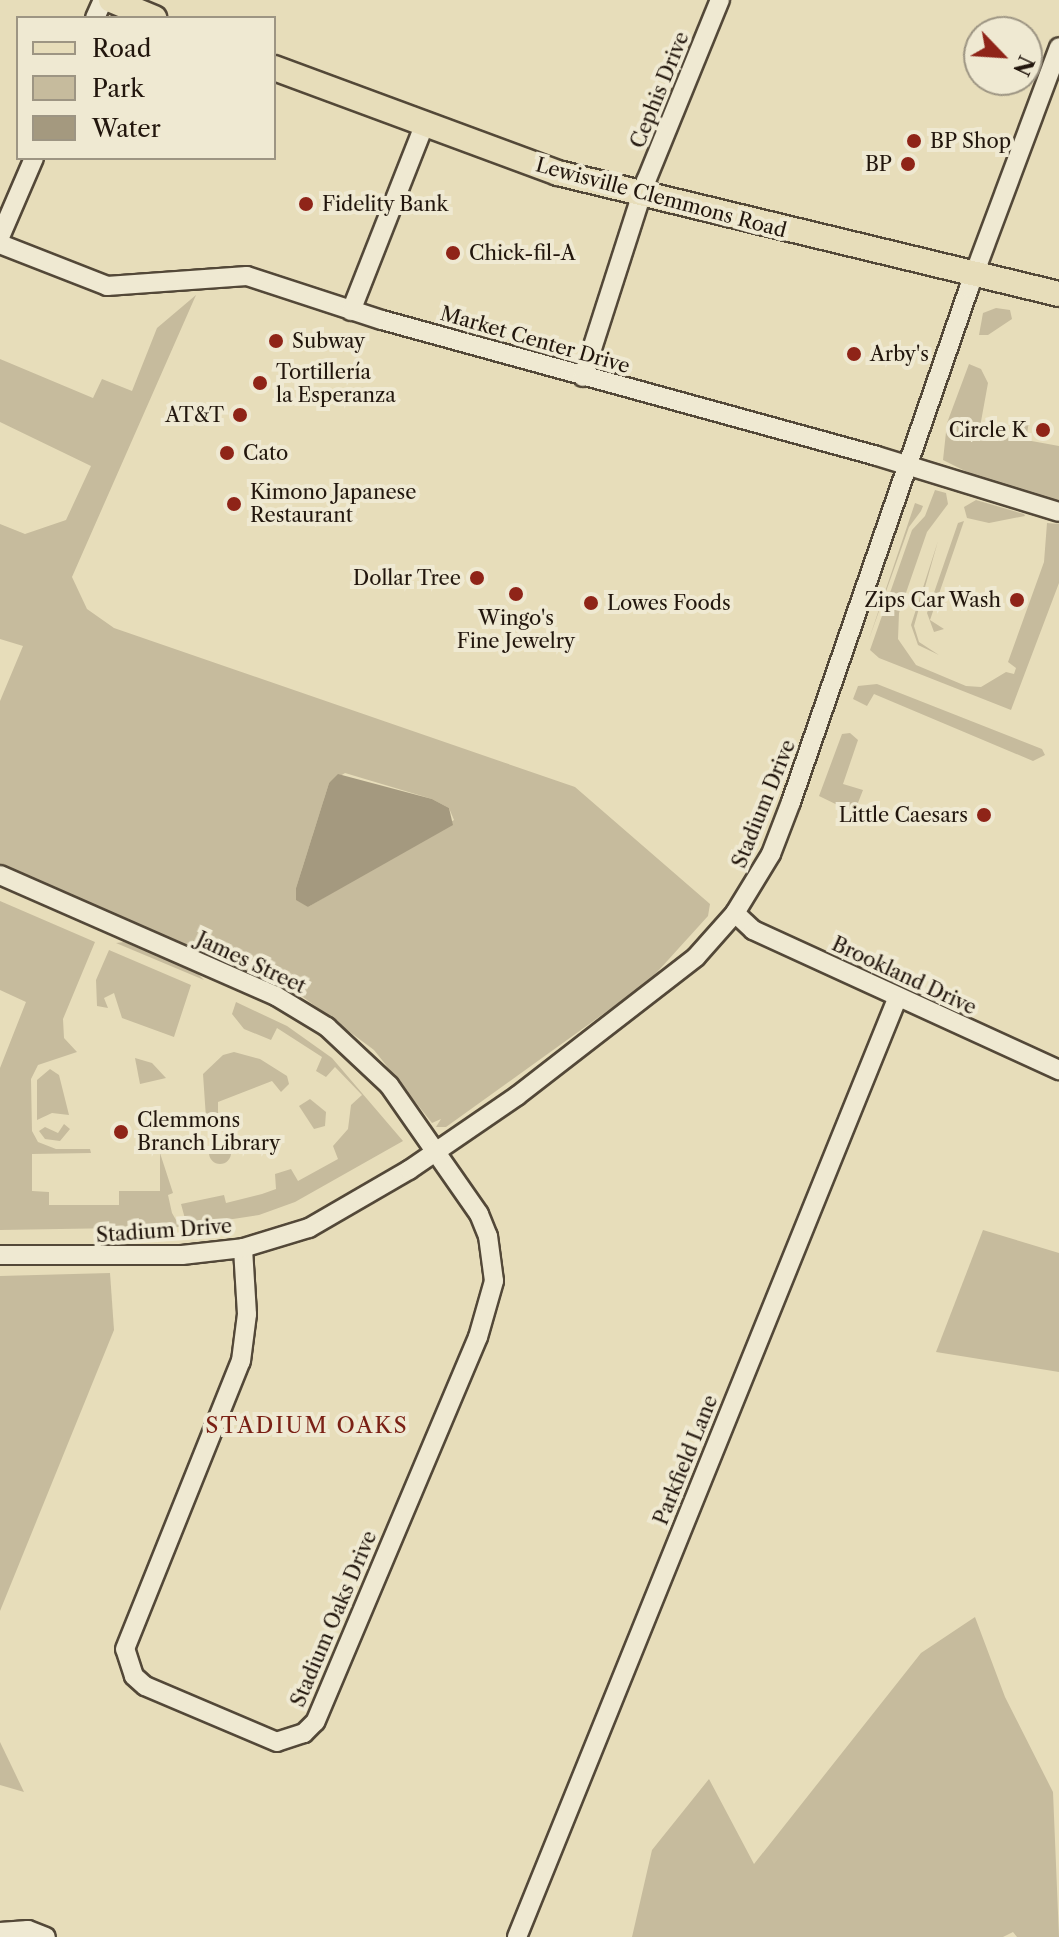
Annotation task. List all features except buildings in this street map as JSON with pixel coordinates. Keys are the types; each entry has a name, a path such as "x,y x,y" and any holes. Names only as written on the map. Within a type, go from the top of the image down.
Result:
{"main road":[{"path":"111,0 149,16"},
{"name":"Lewisville Clemmons Road","path":"276,69 424,126 641,197 1059,294"}],"street":[{"name":"Cephis Drive","path":"583,377 641,197 720,0"},
{"name":"Stadium Drive","path":"0,1255 127,1257 243,1248 321,1222 436,1152 666,983 735,913 780,830 973,276 1059,47"},
{"path":"351,311 424,126"},
{"path":"0,237 33,160"},
{"name":"Market Center Drive","path":"0,244 107,286 230,274 583,377 909,466 1059,512"},
{"name":"James Street","path":"0,875 307,1014 381,1076 436,1152"},
{"name":"Brookland Drive","path":"735,913 753,930 897,999 1059,1070"},
{"name":"Parkfield Lane","path":"517,1937 897,999"},
{"name":"Stadium Oaks Drive","path":"243,1248 247,1314 241,1361 125,1649 134,1676 145,1686 277,1742 304,1733 315,1722 490,1306 494,1281 488,1236 436,1152"},
{"path":"0,1932 28,1930 46,1937"}],"green space":[{"path":"196,295 72,577 87,609 114,628 575,787 710,904 708,916 649,981 446,1127 436,1127 441,1119 432,1123 374,1050 303,997 0,865 0,701 23,646 0,639 0,524 25,534 66,520 91,466 0,422 0,359 93,398 102,379 132,391 157,328","holes":["345,773 432,799 449,808 454,820 308,907 296,888 329,783"]},
{"path":"996,308 1010,310 1012,319 988,335 979,335 983,313"},
{"path":"969,364 981,369 988,383 980,427 1018,437 1022,420 1029,421 1026,440 1059,446 1059,501 977,477 943,460 947,423"},
{"path":"935,490 946,493 948,504 927,532 899,613 898,639 916,665 966,686 981,687 1006,672 1014,674 1016,668 1008,662 1044,562 1047,523 1059,524 1059,583 1011,710 879,658 870,650 912,530 925,516"},
{"path":"976,500 1025,516 989,523 967,518 964,507"},
{"path":"915,503 923,506 909,527 868,642"},
{"path":"964,521 930,620 944,629 934,632 927,613 958,523"},
{"path":"938,541 914,626 919,642 939,655 918,645 911,625"},
{"path":"877,684 1042,749 1045,755 1033,761 874,694 867,706 853,699 858,686"},
{"path":"850,733 858,740 843,784 863,790 854,813 819,796 842,734"},
{"path":"0,901 95,942 63,1019 64,1038 77,1052 38,1065 31,1079 32,1131 38,1142 56,1149 90,1149 91,1153 32,1154 32,1191 49,1192 49,1205 119,1205 119,1191 160,1191 160,1153 173,1193 168,1195 172,1213 180,1227 0,1230 0,1068 26,1002 0,990"},
{"path":"124,942 196,972 204,980 116,943"},
{"path":"109,950 191,985 174,1037 122,1018 114,993 104,998 108,1008 97,1006 96,980"},
{"path":"236,1002 287,1026 332,1058 403,1141 295,1202 259,1215 187,1226 181,1204 224,1195 226,1203 262,1194 276,1189 275,1174 291,1169 298,1181 338,1159 333,1146 348,1129 351,1105 362,1095 335,1067 326,1077 316,1071 322,1057 277,1028 271,1040 244,1029 232,1014"},
{"path":"234,1052 260,1059 287,1076 289,1084 281,1092 272,1081 218,1102 218,1117 206,1118 203,1074 223,1055"},
{"path":"135,1058 152,1063 166,1078 140,1084"},
{"path":"50,1069 59,1075 69,1115 52,1113 37,1120 37,1080"},
{"path":"310,1099 326,1112 325,1126 314,1129 299,1106"},
{"path":"64,1124 70,1129 60,1141 45,1139 39,1131 45,1127 58,1133"},
{"path":"216,1142 224,1142 231,1153 224,1164 216,1164 209,1157 209,1149"},
{"path":"983,1230 1059,1253 1059,1372 936,1352"},
{"path":"110,1273 114,1330 0,1611 0,1276"},
{"path":"975,1617 1005,1697 1053,1792 1059,1937 1017,1937 1013,1932 1003,1937 632,1937 652,1850 709,1779 754,1864 921,1653"},
{"path":"0,1742 24,1792 0,1785"}],"water":[{"path":"338,774 432,799 449,808 453,825 308,907 296,900 296,888 329,783"}],"place":[{"name":"BP Shop","path":"914,141"},
{"name":"BP","path":"908,164"},
{"name":"Fidelity Bank","path":"306,204"},
{"name":"Chick-fil-A","path":"453,253"},
{"name":"Subway","path":"276,341"},
{"name":"Arby's","path":"854,354"},
{"name":"Tortillería la Esperanza","path":"260,383"},
{"name":"AT&T","path":"240,415"},
{"name":"Circle K","path":"1043,430"},
{"name":"Cato","path":"227,453"},
{"name":"Kimono Japanese Restaurant","path":"234,504"},
{"name":"Dollar Tree","path":"477,578"},
{"name":"Wingo's Fine Jewelry","path":"516,594"},
{"name":"Zips Car Wash","path":"1017,600"},
{"name":"Lowes Foods","path":"591,603"},
{"name":"Little Caesars","path":"984,815"},
{"name":"Clemmons Branch Library","path":"121,1132"}],"district":[{"name":"STADIUM OAKS","path":"307,1426"}]}
